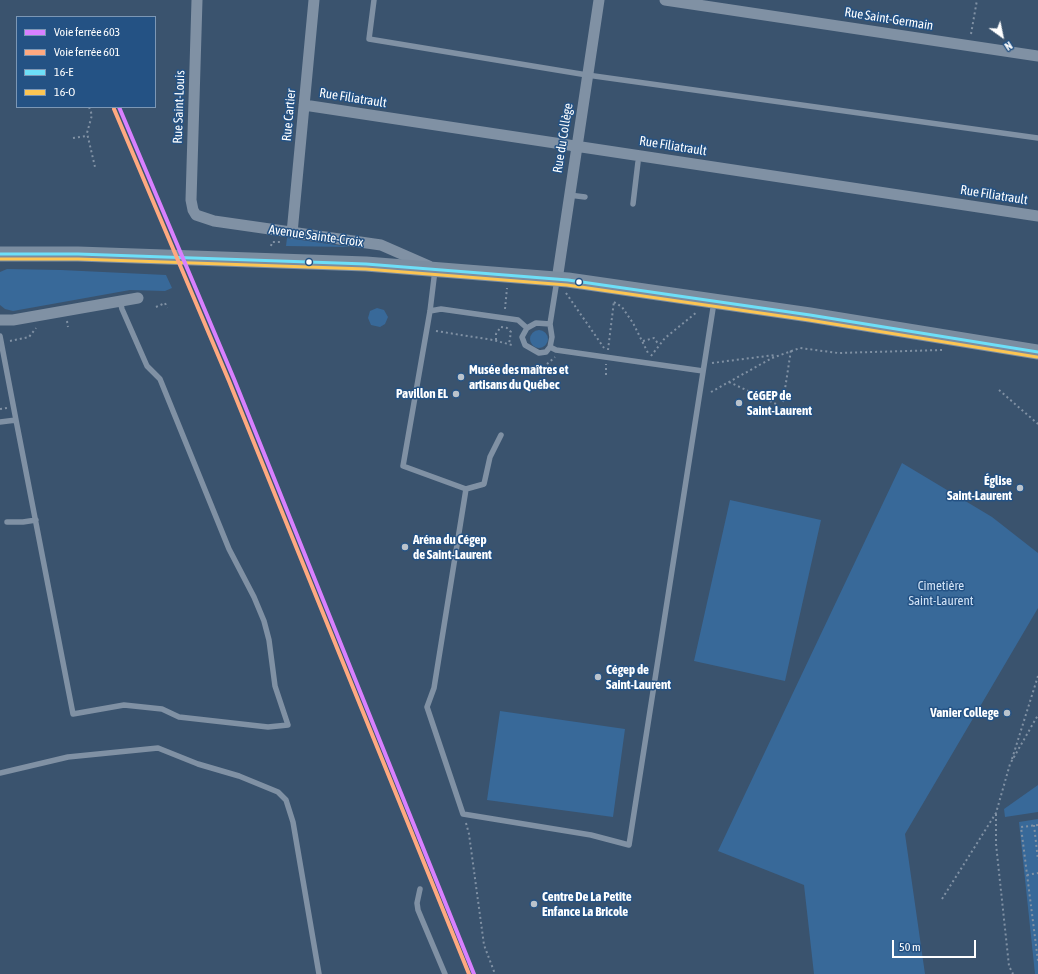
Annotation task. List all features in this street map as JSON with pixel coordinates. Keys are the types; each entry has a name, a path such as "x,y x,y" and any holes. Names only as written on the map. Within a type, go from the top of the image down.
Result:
{"main road":[{"name":"Avenue Sainte-Croix","path":"0,254 78,254 366,264 557,280 714,302 1038,352"}],"street":[{"name":"Rue Saint-Louis","path":"194,213 191,200 197,0"},
{"name":"Rue Cartier","path":"292,232 314,0"},
{"name":"Rue du Collège","path":"557,280 576,145 599,0"},
{"name":"Rue Saint-Germain","path":"665,0 1038,56"},
{"name":"Rue Filiatrault","path":"304,105 1038,216"},
{"name":"Avenue Sainte-Croix","path":"194,213 201,218 209,220 384,246 435,269"},
{"path":"0,320 12,320 138,298"}],"lane":[{"path":"374,0 369,39 587,75 1038,138"},
{"path":"633,204 638,162"},
{"path":"569,195 585,197"},
{"path":"435,269 430,311 403,466 466,489 484,484 490,457 501,435"},
{"path":"550,324 536,323 527,328 522,337 525,345 539,353 546,352 550,347 552,338 550,324 557,280"},
{"path":"0,336 73,714 124,705 162,709 179,717 268,727 288,725 275,686 269,640 261,615 229,549 160,379 148,366 122,309 120,301"},
{"path":"466,489 460,535 434,688 427,707 463,814 591,835 629,845 714,302"},
{"path":"430,311 441,309 503,317 518,320 527,328"},
{"path":"550,347 556,350 703,371"},
{"path":"0,422 16,420"},
{"path":"7,522 36,520"},
{"path":"0,773 68,757 158,748 198,764 239,776 278,792 286,800 293,822 319,974"},
{"path":"420,889 417,903 418,910 445,974"}],"path":[{"path":"971,34 977,0"},
{"path":"89,108 92,115 87,136 95,167"},
{"path":"73,138 87,136"},
{"path":"271,246 272,242 278,243"},
{"path":"504,308 508,285"},
{"path":"566,293 603,347 608,351 615,297"},
{"path":"614,302 622,307 643,341 650,358 659,345 682,323 701,309"},
{"path":"156,307 165,303 167,308"},
{"path":"66,319 68,327"},
{"path":"2,342 29,337 40,324"},
{"path":"436,331 496,340 510,344 511,332 507,328 501,326 496,334 496,340"},
{"path":"643,341 654,338 659,345"},
{"path":"713,363 779,354 806,347 838,353 947,350"},
{"path":"782,402 792,350"},
{"path":"647,351 654,351"},
{"path":"711,392 779,354"},
{"path":"606,361 606,375"},
{"path":"729,382 776,404"},
{"path":"999,390 1038,424"},
{"path":"0,409 4,408"},
{"path":"942,899 996,813 1038,676"},
{"path":"1010,764 1038,715"},
{"path":"996,813 997,851 1009,966 1013,974"},
{"path":"463,814 469,834 484,945 495,974"},
{"path":"1034,825 1038,860"},
{"path":"1038,825 1021,827 1038,961"},
{"path":"1027,875 1038,873"}],"green space":[{"path":"287,238 350,247 286,246"},
{"path":"7,269 166,275 172,288 165,291 130,290 13,311 5,309 0,305 0,272"},
{"path":"377,308 384,310 388,317 385,324 380,327 371,325 368,318 370,311"},
{"path":"539,330 545,333 548,339 545,345 539,348 533,345 530,339 533,333"},
{"name":"Cimetière Saint-Laurent","path":"902,463 992,517 1038,553 1038,608 905,834 925,974 814,974 804,885 718,851"},
{"path":"730,500 821,520 785,681 694,661"},
{"path":"500,711 625,729 613,817 487,800"},
{"path":"1038,785 1038,812 1005,817 1004,809"},
{"path":"1038,819 1038,974 1035,974 1019,822"}],"rail line":[{"name":"603","path":"119,108 234,379 474,974"},
{"name":"601","path":"114,109 229,381 469,974"}],"transit line":[{"name":"16-E","path":"0,254 78,254 366,264 568,280 810,315 1038,352"},
{"name":"16-O","path":"0,259 78,259 366,269 567,285 809,320 1037,357"}],"place":[{"name":"Musée des maîtres et artisans du Québec","path":"461,377"},
{"name":"Pavillon EL","path":"456,394"},
{"name":"CéGEP de Saint-Laurent","path":"739,403"},
{"name":"Église Saint-Laurent","path":"1020,488"},
{"name":"Aréna du Cégep de Saint-Laurent","path":"405,547"},
{"name":"Cégep de Saint-Laurent","path":"598,677"},
{"name":"Vanier College","path":"1007,713"},
{"name":"Centre De La Petite Enfance La Bricole","path":"534,904"}]}
